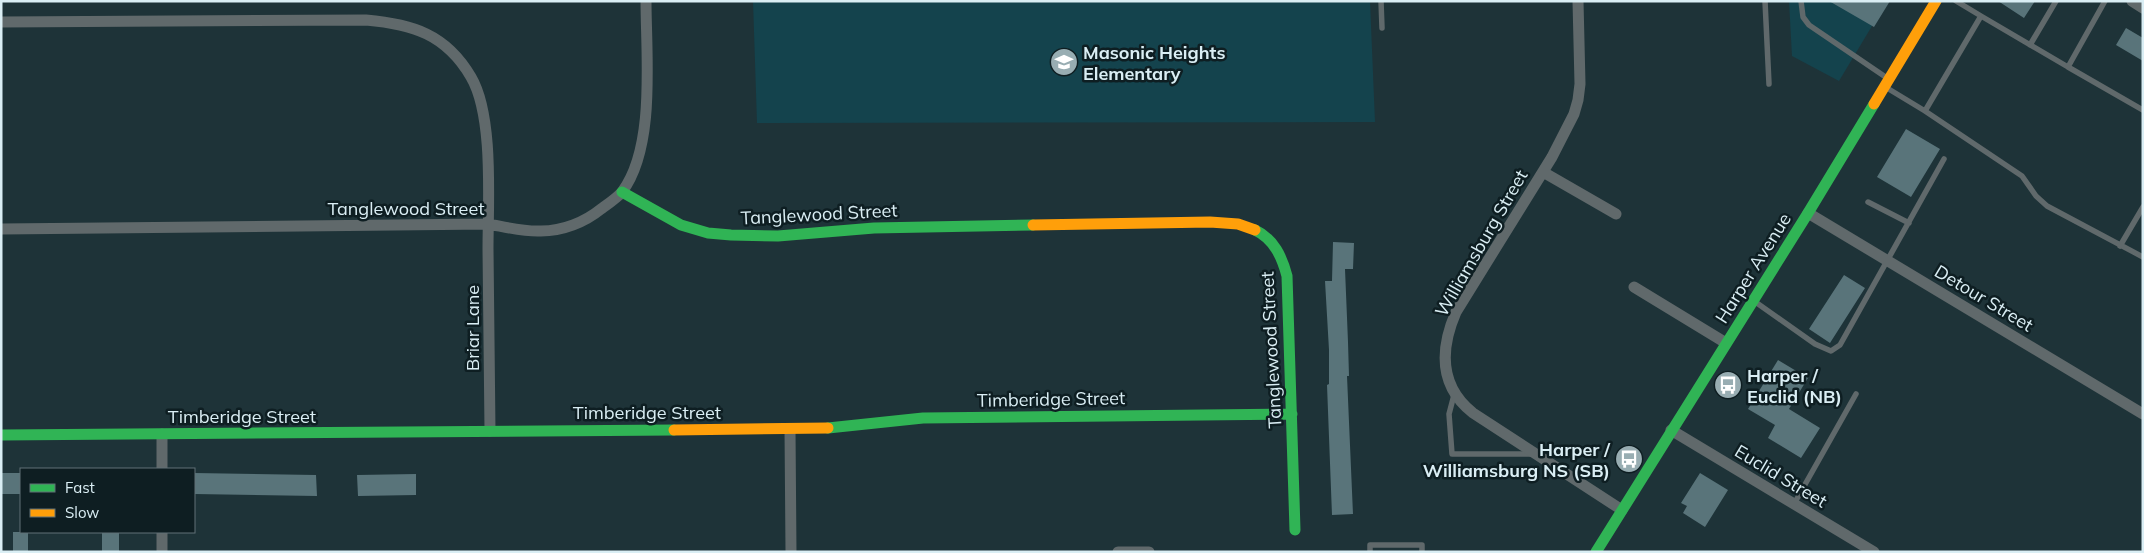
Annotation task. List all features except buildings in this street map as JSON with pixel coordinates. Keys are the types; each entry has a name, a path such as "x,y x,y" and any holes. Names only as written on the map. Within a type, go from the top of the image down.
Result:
{"street":[{"path":"622,192 635,167 645,127 646,1"},
{"name":"Williamsburg Street","path":"1578,1 1578,100 1566,132 1472,286 1451,324 1446,354 1446,371 1449,386 1462,405 1622,510"},
{"name":"Harper Avenue","path":"1596,552 1808,213 1936,1"},
{"path":"2132,1 2143,8"},
{"name":"Briar Lane","path":"1,22 366,20 394,22 416,28 436,39 456,57 471,77 484,115 487,145 490,431"},
{"path":"1543,172 1616,214"},
{"name":"Tanglewood Street","path":"1,229 488,224 541,232 560,229 582,221 594,215 622,192 681,225 708,233 731,236 778,236 874,228 1210,222 1242,224 1255,228 1279,251 1287,276 1295,530"},
{"name":"Detour Street","path":"1808,213 2143,414"},
{"path":"1634,288 1726,343"},
{"name":"Timberidge Street","path":"1,435 790,429 843,428 923,418 1292,414"},
{"path":"790,429 791,552"},
{"name":"Euclid Street","path":"1671,430 1874,552"},
{"path":"162,434 162,468"},
{"path":"162,533 162,552"},
{"path":"1118,552 1149,552"}],"lane":[{"path":"1381,1 1382,28"},
{"path":"1765,1 1768,84"},
{"path":"1801,1 1803,17 1809,25 1925,111 2022,176 2036,196 2047,206 2143,257"},
{"path":"1956,1 2143,110"},
{"path":"2030,45 2056,1"},
{"path":"2068,67 2105,1"},
{"path":"1925,111 1981,16"},
{"path":"1752,300 1815,344 1831,351 1840,345 1944,159"},
{"path":"1868,202 1909,223"},
{"path":"2120,246 2143,207"},
{"path":"1794,504 1856,394"},
{"path":"1454,395 1449,414 1452,454 1535,454"},
{"path":"1370,552 1370,545 1422,546 1422,552"}],"shaded area":[{"name":"Masonic Heights Elementary","path":"753,1 1370,1 1375,122 757,123"},
{"path":"1789,1 1887,1 1839,81 1792,56"}],"traffic: fast":[{"path":"1596,552 1874,104"},
{"path":"622,192 681,225 708,233 731,235 778,236 874,228 1033,225"},
{"path":"1255,230 1267,238 1276,249 1283,262 1287,276 1295,530"},
{"path":"828,428 923,418 1292,414"},
{"path":"1,435 674,430"}],"traffic: slow":[{"path":"1874,104 1936,1"},
{"path":"1033,225 1210,222 1238,224 1255,230"},
{"path":"674,430 828,428"}],"place":[{"name":"Masonic Heights Elementary","path":"1064,62"},
{"name":"Harper / Euclid (NB)","path":"1728,385"},
{"name":"Harper / Williamsburg NS (SB)","path":"1629,459"}]}
